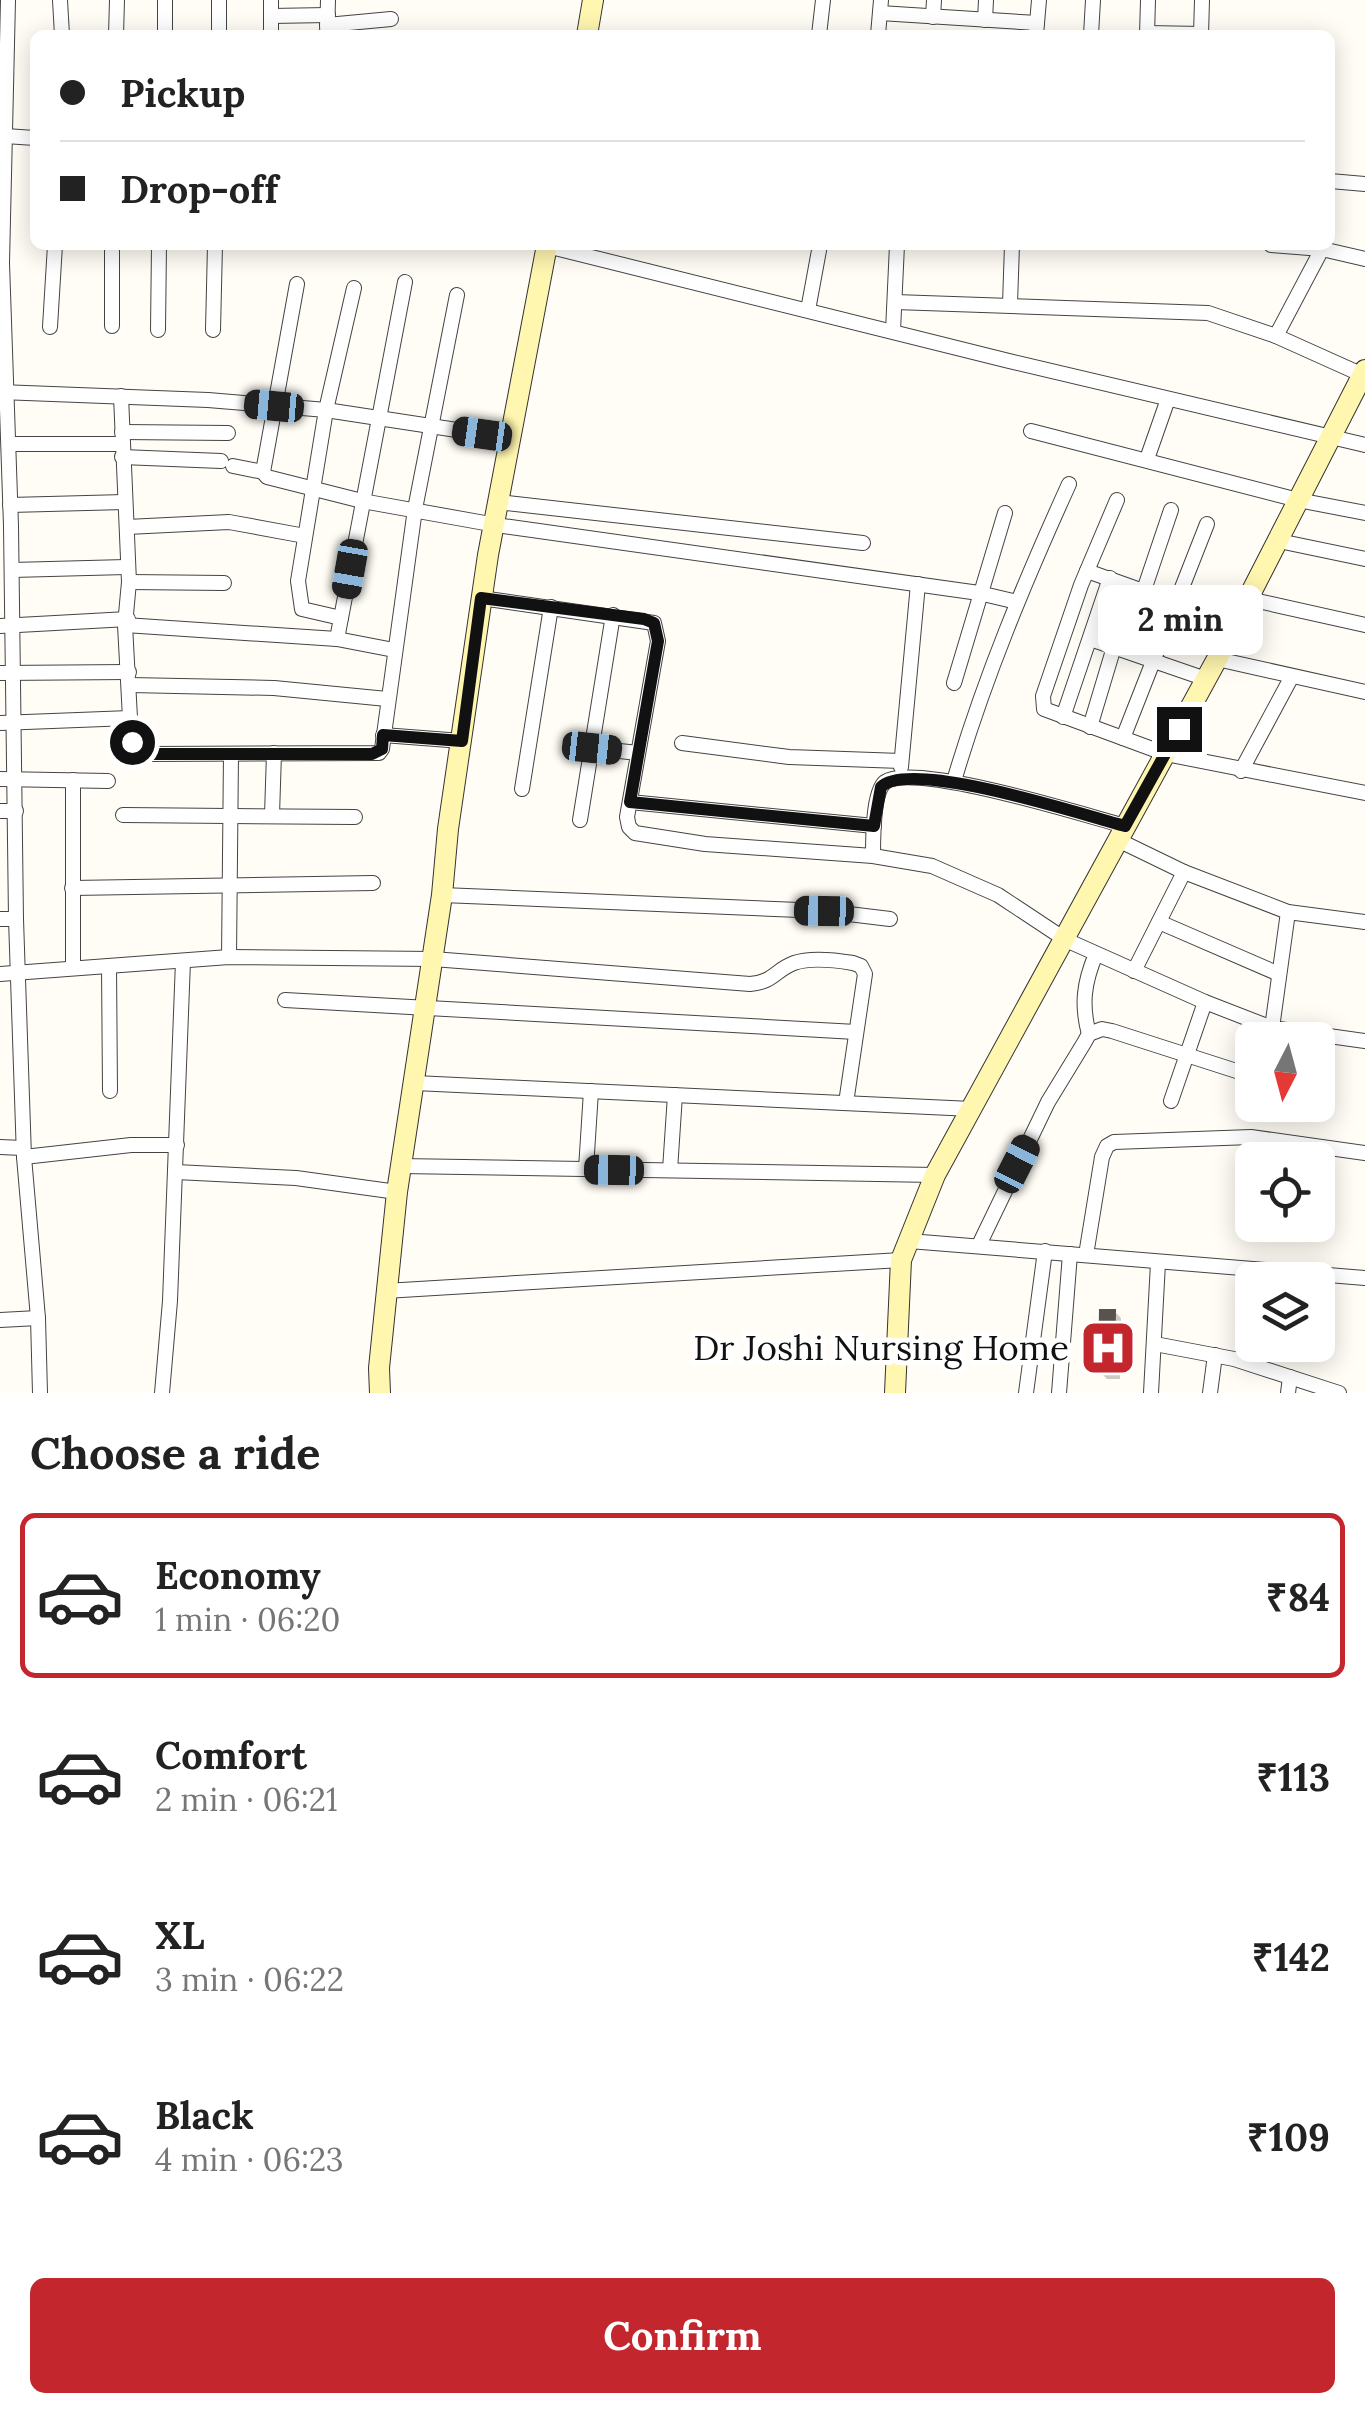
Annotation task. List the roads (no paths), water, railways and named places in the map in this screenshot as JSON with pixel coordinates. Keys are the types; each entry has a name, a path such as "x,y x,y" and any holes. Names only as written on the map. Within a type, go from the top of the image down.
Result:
{"main road":[{"path":"588,30 593,0"},
{"path":"380,1393 385,1291 397,1192 433,959 481,598 546,250"},
{"path":"895,1393 905,1251 935,1175 1236,624 1364,374"}],"street":[{"path":"8,0 2,155 2,392 8,444 5,480 10,506 6,526 8,779 16,811 8,864 16,919 23,1152 38,1318 40,1393"},
{"path":"60,0 62,30"},
{"path":"116,30 117,0"},
{"path":"165,0 165,30"},
{"path":"219,0 219,30"},
{"path":"271,0 271,30"},
{"path":"819,30 822,0"},
{"path":"933,16 934,0"},
{"path":"985,20 986,0"},
{"path":"880,7 1037,29 1038,0"},
{"path":"1091,30 1093,0"},
{"path":"1147,30 1148,0"},
{"path":"1201,30 1202,0"},
{"path":"271,16 392,19"},
{"path":"4,136 30,138"},
{"path":"1335,181 1365,184"},
{"path":"50,326 55,250"},
{"path":"112,250 112,326"},
{"path":"158,330 159,250"},
{"path":"213,330 215,250"},
{"path":"563,250 1365,444"},
{"path":"808,310 819,250"},
{"path":"893,332 897,250"},
{"path":"1010,304 1012,250"},
{"path":"1276,336 1321,250"},
{"path":"1326,250 1365,259"},
{"path":"337,639 405,282"},
{"path":"263,472 297,284"},
{"path":"340,618 308,612 299,601 298,581 326,410 354,288"},
{"path":"121,396 132,742 138,750 150,754 372,754 382,749 415,509 457,295"},
{"path":"895,302 1208,313 1276,336 1364,374"},
{"path":"2,392 326,410 509,438"},
{"path":"1148,459 1168,399"},
{"path":"1031,432 1298,500 1365,513"},
{"path":"8,444 122,444 228,433"},
{"path":"122,444 263,472 267,477 362,501 496,524 978,592 1017,602"},
{"path":"954,781 1017,602 1070,484"},
{"path":"1117,500 1043,696 1044,709 1166,754 1365,793"},
{"path":"10,506 125,502"},
{"path":"498,502 863,544"},
{"path":"1144,590 1171,510"},
{"path":"954,682 1004,514"},
{"path":"127,527 229,522 306,536"},
{"path":"1123,738 1207,524"},
{"path":"1279,540 1365,559"},
{"path":"1087,571 1236,624"},
{"path":"8,580 127,575 224,583"},
{"path":"1064,717 1110,578"},
{"path":"900,778 918,584"},
{"path":"481,598 654,623 658,632 630,802 629,828 635,833 705,844 872,856 932,866 998,895 1066,940 1257,1022"},
{"path":"1249,599 1365,626"},
{"path":"522,789 551,607"},
{"path":"580,820 613,615"},
{"path":"6,626 126,622 337,639 394,650"},
{"path":"1090,639 1206,679"},
{"path":"1090,727 1114,647"},
{"path":"1217,659 1365,692"},
{"path":"7,673 274,688 388,700"},
{"path":"1241,771 1291,678"},
{"path":"7,723 130,718"},
{"path":"383,735 462,741"},
{"path":"682,743 789,757 901,761"},
{"path":"592,748 638,753"},
{"path":"272,815 274,753"},
{"path":"230,754 230,958"},
{"path":"872,856 874,826 885,782 900,778 954,781 1122,833 1184,872 1288,912 1365,922"},
{"path":"8,779 108,781"},
{"path":"73,780 74,968"},
{"path":"630,802 874,826"},
{"path":"0,811 16,811"},
{"path":"123,816 355,817"},
{"path":"1134,971 1184,872"},
{"path":"72,888 373,883"},
{"path":"442,895 824,911 890,919"},
{"path":"1273,1022 1288,912"},
{"path":"0,919 16,919"},
{"path":"1160,922 1279,974"},
{"path":"1090,1034 1083,1012 1084,991 1096,954"},
{"path":"0,974 230,958 433,959 750,984 764,983 798,962 853,962 865,974 846,1104"},
{"path":"162,1393 184,962"},
{"path":"109,966 110,1091"},
{"path":"286,1000 856,1032"},
{"path":"1171,1101 1206,1002"},
{"path":"979,1245 1048,1102 1090,1034 1112,1031 1235,1071"},
{"path":"1335,1037 1365,1041"},
{"path":"415,1084 972,1110"},
{"path":"586,1169 591,1092"},
{"path":"670,1170 676,1096"},
{"path":"1059,1393 1078,1254 1107,1146 1114,1142 1250,1138 1365,1153"},
{"path":"0,1147 23,1152 177,1145"},
{"path":"401,1166 935,1175"},
{"path":"176,1172 296,1178 397,1192"},
{"path":"385,1291 979,1245 1365,1278"},
{"path":"1026,1393 1045,1251"},
{"path":"1151,1393 1158,1263"},
{"path":"0,1320 38,1318"},
{"path":"1155,1344 1215,1355 1289,1385 1339,1393"},
{"path":"1210,1393 1215,1355"}],"place":[{"name":"Dr Joshi Nursing Home","path":"1108,1348"}]}
